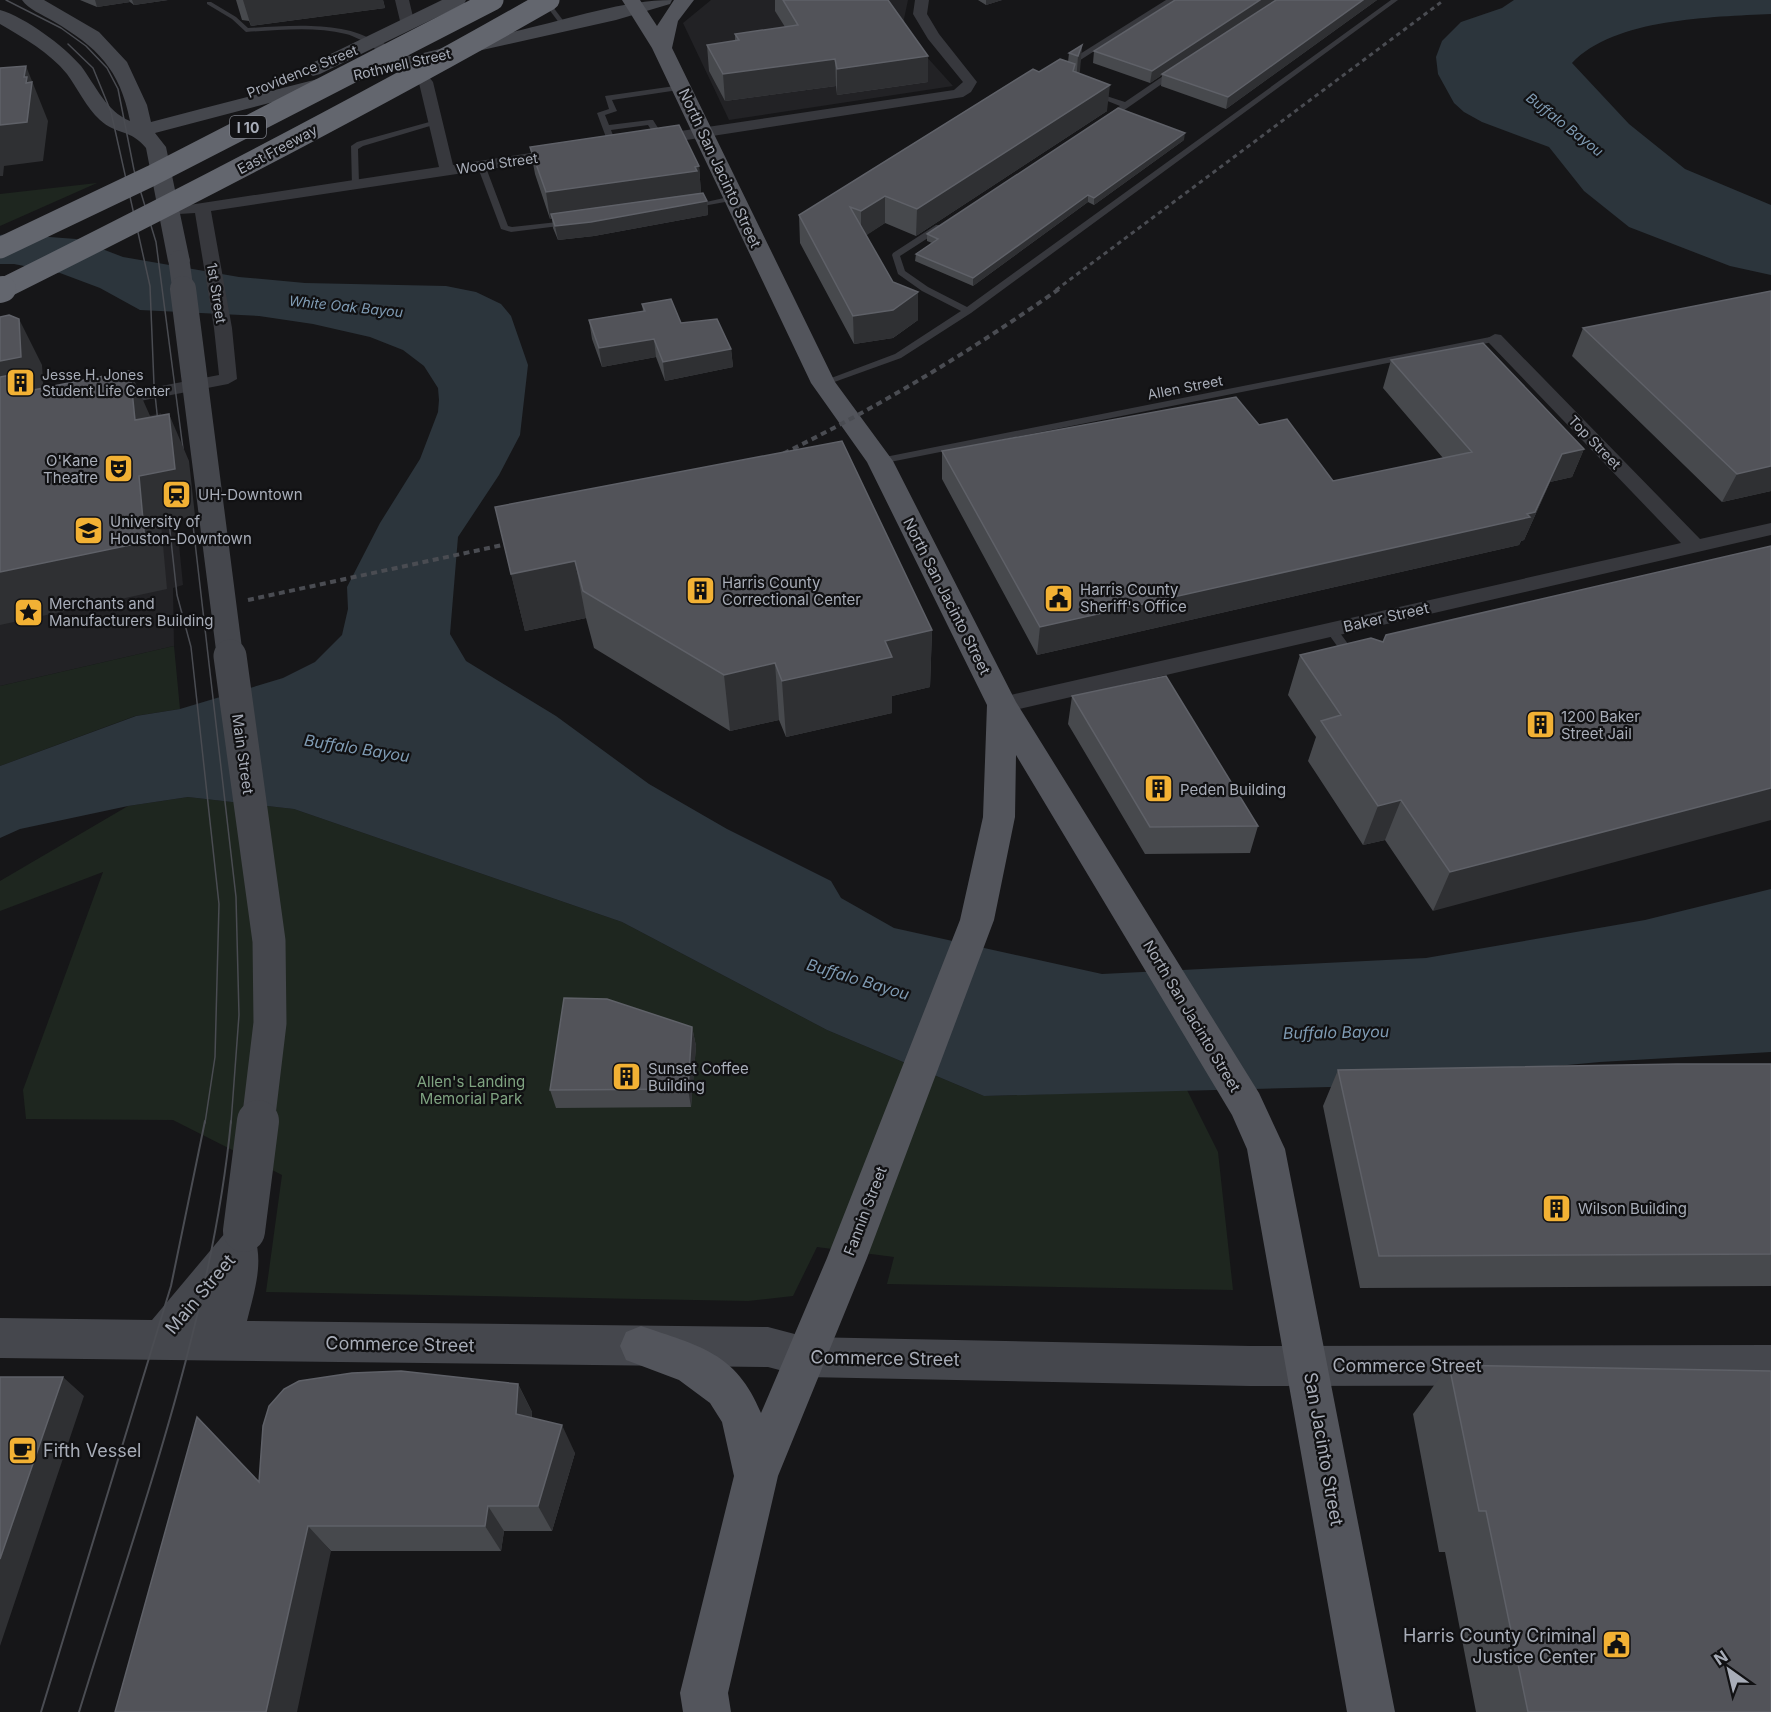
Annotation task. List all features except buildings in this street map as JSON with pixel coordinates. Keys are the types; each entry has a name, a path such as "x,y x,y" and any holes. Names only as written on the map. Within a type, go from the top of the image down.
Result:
{"highway":[{"name":"I 10","path":"0,248 151,176 493,0"},
{"path":"442,61 568,0"},
{"name":"East Freeway","path":"0,290 159,211 442,61 548,2"}],"main road":[{"name":"Main Street","path":"31,0 101,42 117,62 132,92 142,130 156,147 179,261 232,679 269,941 270,1023 237,1282 221,1341"},
{"name":"Providence Street","path":"142,130 166,116 237,98 281,83 373,42 457,0"},
{"name":"Rothwell Street","path":"142,130 409,61 565,27 633,4 663,0"},
{"path":"659,37 675,9 685,0"},
{"name":"North San Jacinto Street","path":"633,4 659,37 733,198 823,383 880,461 1002,705 1246,1105 1266,1149 1275,1186"},
{"path":"0,16 44,42 66,61 82,80 101,112 128,130 142,130"},
{"path":"132,92 163,102 237,98"},
{"name":"Fannin Street","path":"707,1712 704,1693 756,1476 847,1258 977,920 999,817 1002,705"},
{"name":"San Jacinto Street","path":"1275,1186 1371,1712"},
{"name":"Main Street","path":"161,1340 241,1239"},
{"name":"Commerce Street","path":"0,1338 768,1347 806,1357 1250,1366 1771,1365"},
{"path":"641,1346 689,1362 719,1381 741,1413 756,1476"}],"street":[{"path":"402,0 408,25"},
{"path":"607,147 937,99 958,94 966,89 970,82 933,36 920,14 922,0"},
{"path":"373,42 409,61 428,87 447,170"},
{"name":"Wood Street","path":"169,212 578,151"},
{"name":"1st Street","path":"92,404 227,372 212,257 202,207"},
{"name":"Top Street","path":"1495,339 1695,546"},
{"name":"Baker Street","path":"1002,705 1771,529"}],"lane":[{"path":"1057,71 1171,0"},
{"path":"823,383 898,356 968,310 1395,0"},
{"path":"548,2 565,27"},
{"path":"209,3 234,18 246,30 296,27 347,32 373,42"},
{"path":"1096,124 1185,65"},
{"path":"607,147 606,128 601,112 613,111 608,98 682,87"},
{"path":"1081,89 1126,105"},
{"path":"606,128 650,122 661,139"},
{"path":"355,184 354,148 360,144 436,123"},
{"path":"481,165 504,227 511,231 576,222"},
{"path":"679,207 733,198"},
{"path":"946,223 896,255 901,272 925,289 968,310"},
{"name":"Allen Street","path":"880,461 1495,339"},
{"path":"1331,629 1361,671"}],"shaded area":[{"path":"711,0 908,0 904,19 907,35 953,86 729,120 683,23"},
{"name":"University of Houston-Downtown","path":"0,349 42,365 44,397 117,422 161,413 167,473 172,473 183,585 173,588 174,646 0,686"}],"green space":[{"path":"97,183 0,226 0,194"},
{"path":"174,646 180,709 135,716 0,766 0,686"},
{"name":"Allen's Landing Memorial Park","path":"188,797 294,809 622,922 827,1030 984,1096 1187,1090 1218,1152 1233,1290 887,1284 894,1257 817,1247 793,1296 748,1301 266,1292 282,1175 173,1120 26,1119 23,1090 103,872 0,911 0,881 128,806"}],"water":[{"name":"Buffalo Bayou","path":"1514,0 1771,0 1771,14 1693,19 1638,29 1590,48 1572,63 1629,124 1685,169 1771,205 1771,275 1730,266 1629,227 1584,191 1549,147 1482,122 1464,112 1454,103 1438,74 1436,57 1442,41 1461,22 1502,8"},
{"path":"0,235 76,239 123,257 239,277 305,283 446,286 476,292 501,304 511,316 528,365 520,435 499,475 458,537 450,634 466,661 556,716 649,784 727,829 831,881 841,898 894,928 1102,974 1426,958 1645,920 1771,889 1771,1052 1600,1062 1330,1087 984,1096 827,1030 622,922 294,809 188,797 128,806 20,829 0,838 0,766 136,716 180,709 283,678 315,662 342,635 348,609 347,587 380,523 420,459 438,412 439,400 438,388 424,366 403,350 370,337 313,324 259,316 140,310 100,288 60,273 14,264 0,264"}],"tram line":[{"path":"6,0 61,28 86,46 107,68 118,89 134,170 156,242 185,464"},
{"path":"68,44 93,68 111,112 150,286 154,385 159,432"},
{"path":"190,499 236,897 239,1015 231,1123"},
{"path":"167,504 177,595 191,647 219,904 215,1057 205,1123"},
{"path":"41,1712 171,1286 205,1121"},
{"path":"79,1712 148,1494 190,1345 221,1195 231,1121"}],"railway":[{"path":"1056,290 1444,0"},
{"path":"774,458 920,380 1059,289"},
{"path":"248,600 521,541"}],"place":[{"name":"Jesse H. Jones Student Life Center","path":"21,382"},
{"name":"O'Kane Theatre","path":"119,469"},
{"name":"UH-Downtown","path":"177,494"},
{"name":"University of Houston-Downtown","path":"89,530"},
{"name":"Harris County Correctional Center","path":"701,591"},
{"name":"Harris County Sheriff's Office","path":"1059,598"},
{"name":"Merchants and Manufacturers Building","path":"28,612"},
{"name":"1200 Baker Street Jail","path":"1540,725"},
{"name":"Peden Building","path":"1159,789"},
{"name":"Sunset Coffee Building","path":"627,1077"},
{"name":"Wilson Building","path":"1557,1208"},
{"name":"Fifth Vessel","path":"22,1450"},
{"name":"Harris County Criminal Justice Center","path":"1617,1645"}],"water label":[{"name":"White Oak Bayou","path":"346,306"}]}
